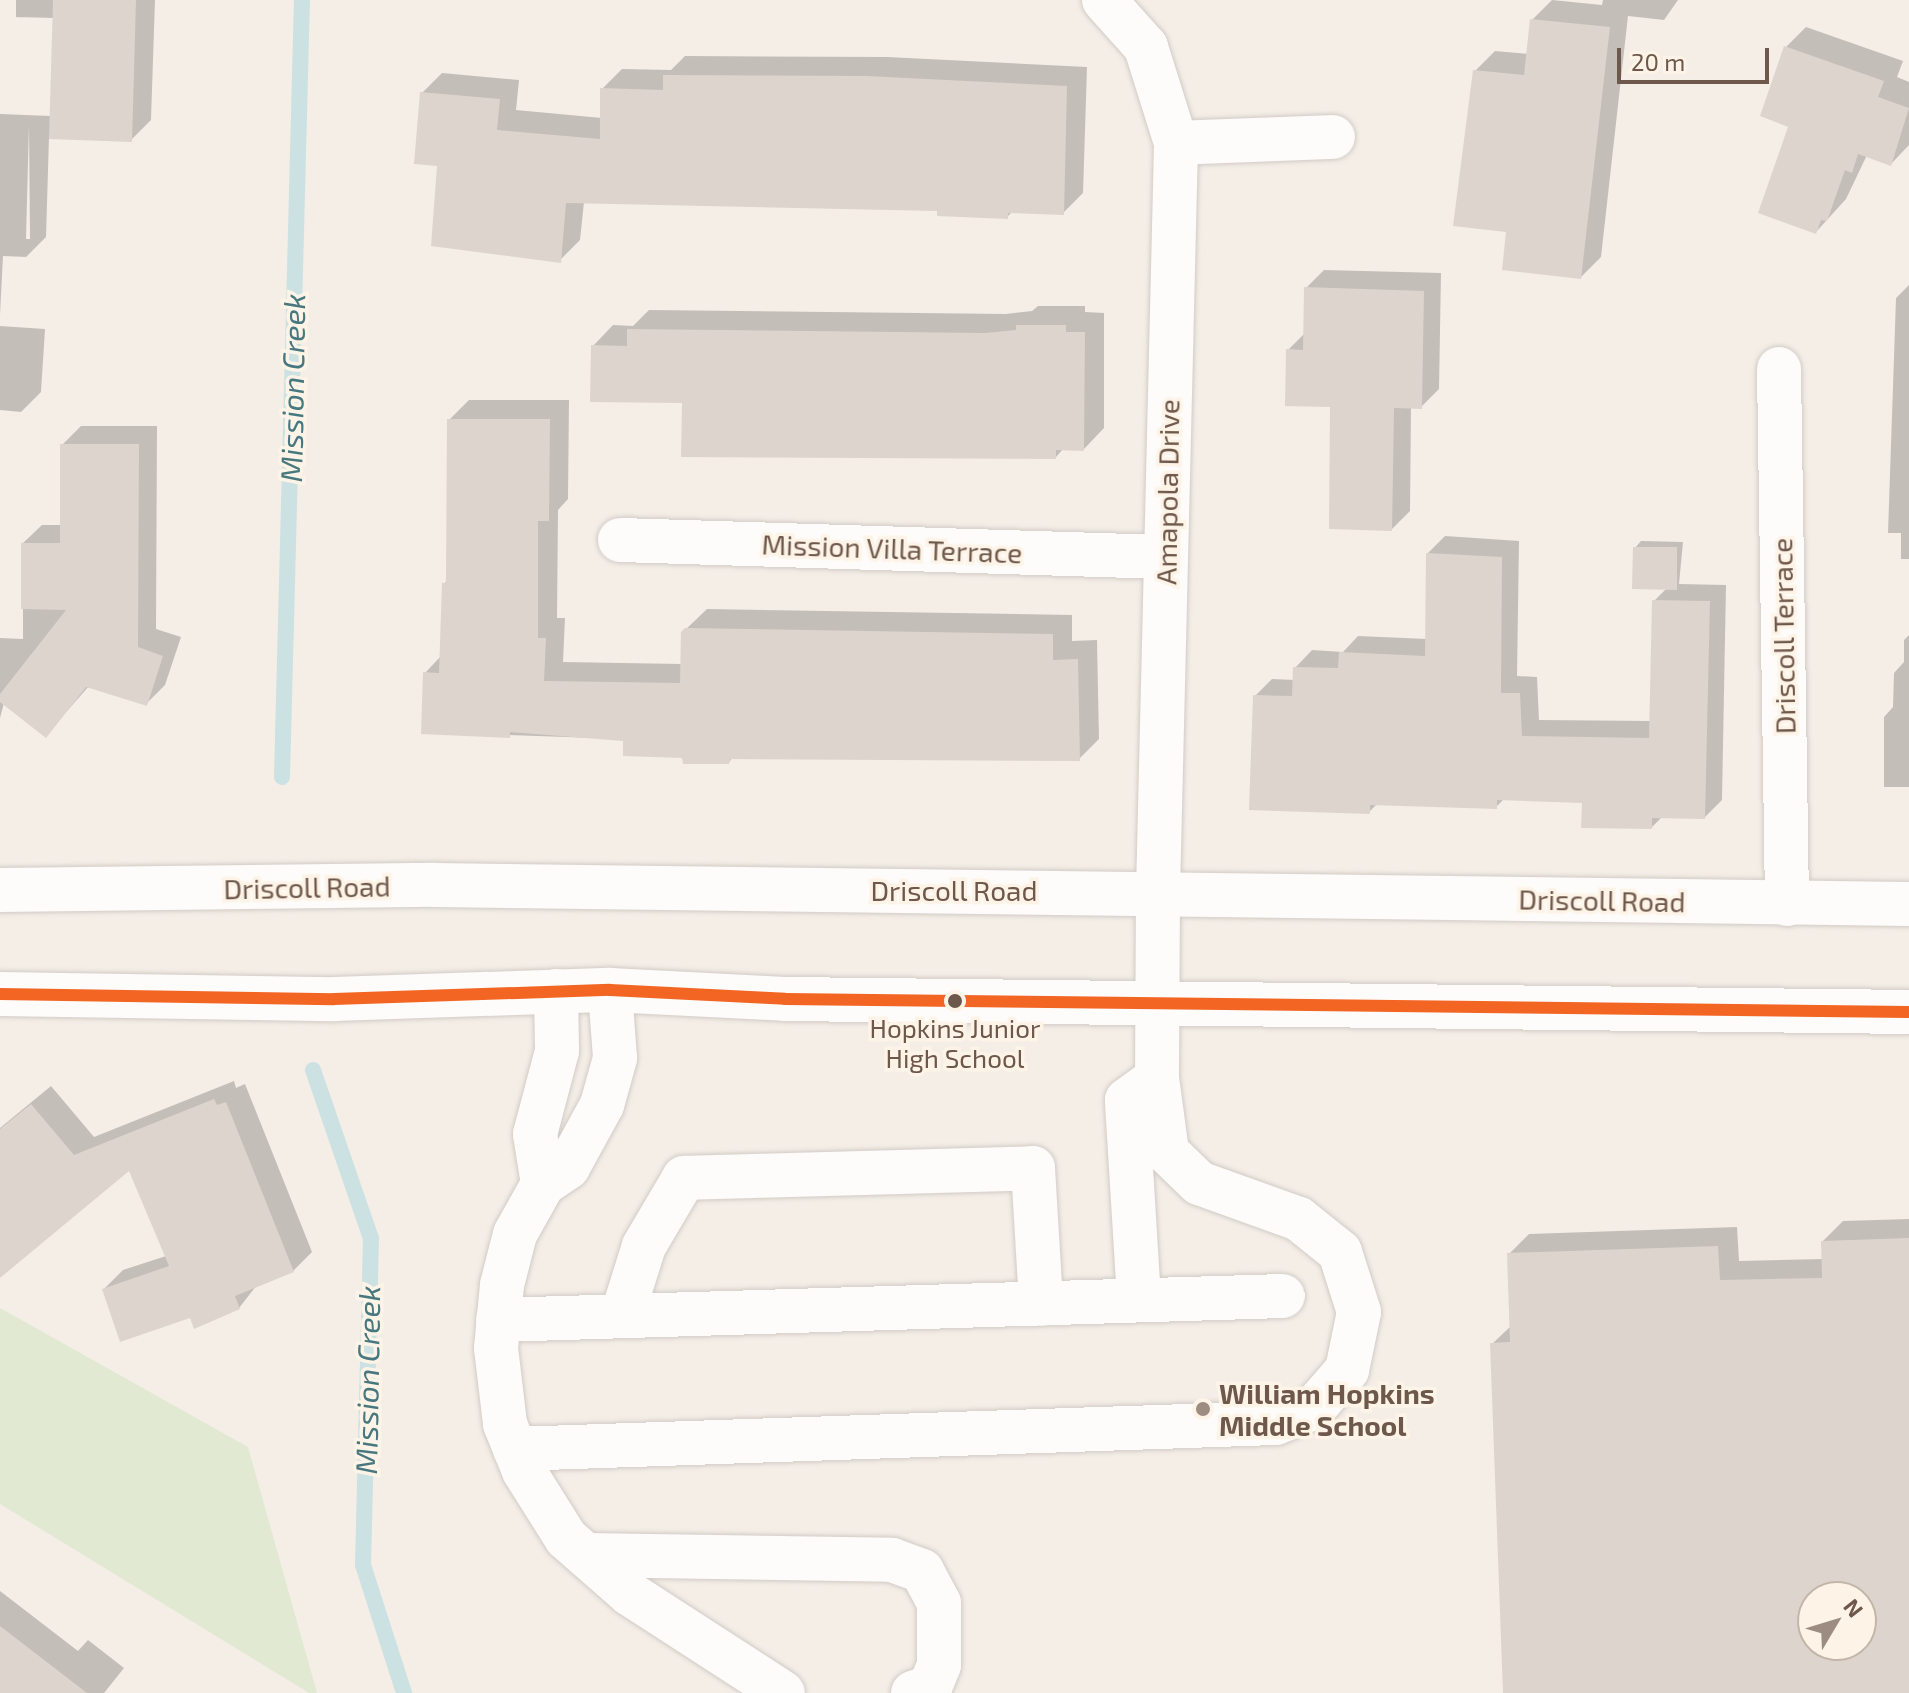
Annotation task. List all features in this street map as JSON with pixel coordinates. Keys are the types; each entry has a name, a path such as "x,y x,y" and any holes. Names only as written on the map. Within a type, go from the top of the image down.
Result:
{"street":[{"name":"Amapola Drive","path":"515,1449 1276,1423 1315,1407 1347,1370 1359,1312 1340,1252 1299,1219 1199,1183 1167,1152 1157,1078 1158,892 1176,143 1146,47 1104,0"},
{"path":"1176,143 1333,137"},
{"name":"Driscoll Terrace","path":"1779,369 1787,904"},
{"name":"Mission Villa Terrace","path":"620,540 1165,557"},
{"name":"Driscoll Road","path":"0,890 435,885 1909,904"},
{"path":"610,990 615,1058 602,1105 568,1167 543,1184 515,1234 498,1320 496,1348 505,1424 515,1449 566,1538 630,1594 783,1693"},
{"path":"0,994 334,999 610,990 785,999 1909,1012"},
{"path":"543,1184 535,1134 557,1051 556,991"},
{"path":"1139,1299 1127,1100 1157,1078"},
{"path":"622,1316 644,1246 684,1178 1033,1168 1041,1304"},
{"path":"498,1320 1283,1296"},
{"path":"586,1555 892,1560 922,1571 933,1583 939,1603 939,1665 930,1687 913,1693"}],"green space":[{"path":"0,1308 248,1447 317,1693 309,1693 0,1504"}],"building":[{"path":"53,0 136,0 132,142 49,139"},
{"path":"1530,19 1610,27 1581,279 1502,270 1506,232 1453,226 1473,70 1524,75"},
{"path":"1784,46 1884,81 1878,97 1909,108 1891,166 1858,154 1852,173 1845,170 1827,221 1821,220 1816,234 1758,213 1788,127 1760,116"},
{"path":"663,75 866,76 1067,86 1064,215 1008,213 1008,219 937,216 937,211 566,203 561,263 431,246 437,166 414,164 420,92 500,99 497,130 600,139 600,88 663,90"},
{"path":"1304,287 1424,291 1422,409 1394,408 1392,531 1329,529 1330,407 1285,406 1286,349 1303,350"},
{"path":"1016,325 1066,325 1066,332 1085,332 1084,451 1056,450 1056,459 681,457 682,403 590,402 591,345 627,346 627,329 985,333 1016,330"},
{"path":"447,419 550,419 549,521 538,521 538,638 546,638 544,681 680,683 681,632 685,628 1053,634 1053,660 1078,659 1080,761 730,759 729,764 683,764 682,758 623,756 623,741 510,732 510,738 421,734 423,672 439,673 442,583 446,583"},
{"path":"60,444 139,444 138,647 163,656 147,706 86,687 46,738 0,702 0,694 66,610 21,609 21,543 60,543"},
{"path":"1633,547 1677,547 1677,590 1632,589"},
{"path":"1426,553 1502,557 1501,693 1520,693 1522,736 1649,738 1652,600 1710,601 1705,819 1652,818 1652,829 1581,828 1582,803 1497,800 1497,809 1370,805 1370,814 1249,810 1253,695 1292,696 1293,667 1338,668 1339,652 1425,656"},
{"path":"214,1099 217,1105 226,1102 294,1272 235,1296 240,1309 194,1329 190,1318 120,1342 102,1289 169,1266 129,1171 0,1278 0,1129 31,1104 74,1155"},
{"path":"1909,1238 1909,1693 1503,1693 1490,1343 1510,1342 1507,1253 1718,1246 1720,1280 1822,1278 1821,1241"},
{"path":"0,1626 87,1693 0,1693"}],"waterway":[{"name":"Mission Creek","path":"282,777 302,0"},
{"name":"Mission Creek","path":"313,1070 371,1238 363,1565 404,1693"}],"transit line":[{"path":"0,994 334,999 610,990 785,999 1909,1012"}],"place":[{"name":"Hopkins Junior High School","path":"955,1001"},
{"name":"William Hopkins Middle School","path":"1203,1409"}]}
